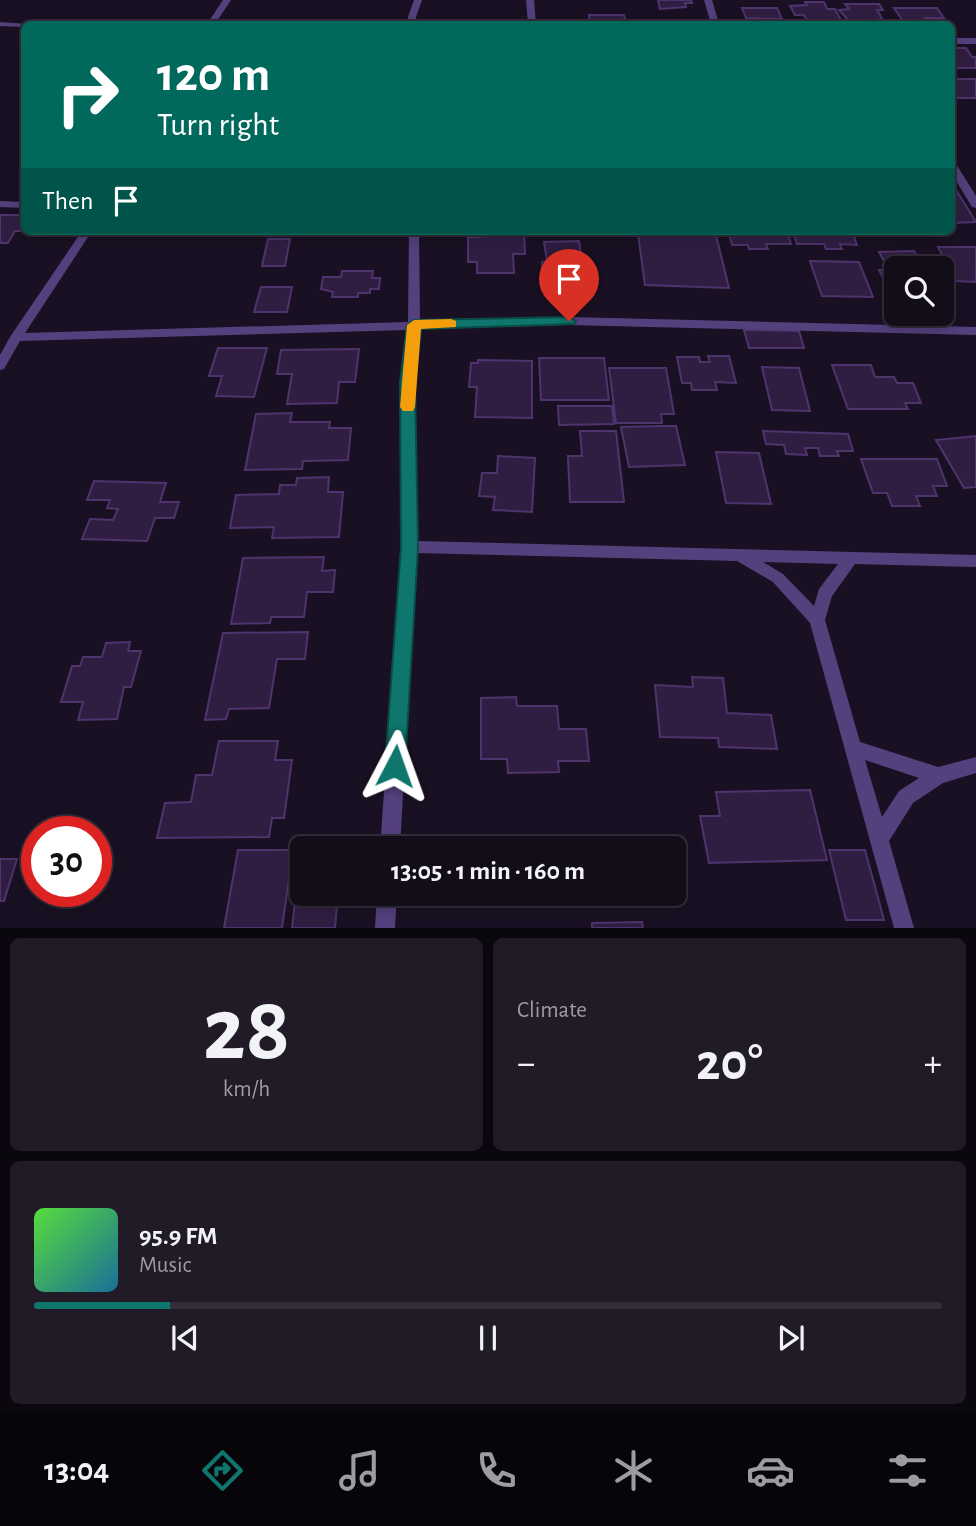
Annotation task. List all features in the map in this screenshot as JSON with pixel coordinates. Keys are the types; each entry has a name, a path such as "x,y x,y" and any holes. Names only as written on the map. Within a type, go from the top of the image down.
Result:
{"street":[{"path":"213,21 228,0"},
{"path":"413,21 418,0"},
{"path":"530,0 531,21"},
{"path":"708,0 714,21"},
{"path":"0,24 21,25"},
{"path":"955,41 976,41"},
{"path":"955,171 976,205"},
{"path":"0,204 21,205"},
{"path":"0,366 16,337 84,235"},
{"path":"391,836 409,547 408,383 414,325 414,235"},
{"path":"16,337 569,321 976,331"},
{"path":"409,547 976,561"},
{"path":"741,556 778,578 817,620 904,928"},
{"path":"817,620 825,594 851,558"},
{"path":"852,747 938,776"},
{"path":"879,839 906,797 938,776 976,765"},
{"path":"385,928 386,906"}],"building":[{"path":"658,0 691,0 692,3 685,3 686,7 660,9"},
{"path":"805,2 824,2 827,9 835,9 841,21 807,21 804,15 795,15 790,6 807,5"},
{"path":"845,4 879,4 883,10 877,10 882,18 876,21 849,21 839,10 849,9"},
{"path":"742,8 777,8 782,19 746,18"},
{"path":"894,8 937,8 944,18 925,18 928,21 903,21"},
{"path":"589,15 624,15 626,21 590,21"},
{"path":"955,48 966,48 972,57 976,57 976,68 955,68"},
{"path":"955,79 976,79 976,98 955,98"},
{"path":"955,190 956,190 976,222 955,223"},
{"path":"0,215 21,215 21,231 15,231 8,243 0,243"},
{"path":"524,235 525,254 513,254 514,273 477,273 477,262 468,262 468,237"},
{"path":"638,235 716,235 729,288 645,285"},
{"path":"730,235 788,235 791,244 766,244 768,249 732,245"},
{"path":"794,235 853,235 857,245 840,244 842,249 826,249 824,244 797,244"},
{"path":"268,239 290,239 285,266 262,266"},
{"path":"579,241 585,278 559,279 558,275 542,275 542,262 547,261 544,242"},
{"path":"938,247 976,247 976,282 956,281 954,256 943,256"},
{"path":"914,251 917,256 884,256 884,261 879,252"},
{"path":"810,261 859,262 873,297 822,296"},
{"path":"342,271 373,271 372,278 380,278 379,289 370,289 370,293 358,293 358,297 332,297 333,292 321,289 323,277 341,277"},
{"path":"261,287 292,287 287,312 254,312"},
{"path":"744,330 799,331 804,348 749,348"},
{"path":"218,348 267,348 254,397 216,396 222,376 209,376"},
{"path":"359,349 355,382 339,382 337,403 287,404 292,374 277,374 281,350"},
{"path":"708,356 729,356 736,383 715,382 717,390 692,390 691,383 682,383 677,357 699,357 700,362 710,362"},
{"path":"539,358 604,358 609,400 541,400"},
{"path":"478,360 532,361 532,418 475,417 477,387 469,387 471,363 478,363"},
{"path":"832,365 871,365 875,377 894,377 897,383 913,383 921,403 905,403 908,409 848,409"},
{"path":"762,367 799,368 810,411 772,410"},
{"path":"609,368 666,368 674,414 661,414 662,423 616,423"},
{"path":"558,406 612,406 614,424 559,425"},
{"path":"292,413 290,422 330,422 329,428 351,428 348,460 303,461 302,469 245,470 256,414"},
{"path":"676,426 685,465 629,467 621,427"},
{"path":"580,431 616,431 624,502 570,502 568,456 582,456"},
{"path":"763,431 848,434 853,451 837,451 839,456 820,456 818,448 805,448 807,455 786,454 784,445 766,444"},
{"path":"976,436 976,487 964,488 936,440"},
{"path":"716,452 759,453 771,504 726,503"},
{"path":"498,456 535,458 532,512 493,510 495,497 479,496 482,473 497,473"},
{"path":"861,459 937,459 947,486 933,486 937,496 916,496 920,506 892,506 887,493 873,493"},
{"path":"329,477 328,492 343,492 339,537 272,538 274,527 230,528 236,495 279,494 280,485 296,485 297,478"},
{"path":"94,481 166,483 160,502 179,502 174,518 155,518 147,541 82,539 90,519 113,520 118,509 107,508 110,500 87,500"},
{"path":"324,557 322,571 335,570 333,592 307,592 304,617 271,617 270,623 231,624 243,558"},
{"path":"308,632 305,659 277,659 269,708 229,709 226,719 205,720 223,633"},
{"path":"130,642 128,651 141,651 131,687 124,687 117,719 78,720 83,702 61,702 72,666 80,666 83,657 102,657 106,643"},
{"path":"692,677 723,678 727,713 771,715 777,749 719,747 718,738 660,737 655,685 693,687"},
{"path":"516,697 517,706 557,706 559,729 586,729 589,761 558,761 559,772 508,773 507,759 481,759 481,698"},
{"path":"219,741 278,741 275,760 292,760 284,818 272,818 269,837 157,838 165,803 191,802 196,775 212,775"},
{"path":"810,790 827,860 709,863 700,816 720,816 716,792"},
{"path":"238,850 290,850 290,871 282,928 224,928"},
{"path":"829,850 865,850 884,920 846,920"},
{"path":"0,859 17,859 4,901 0,901"},
{"path":"294,906 337,906 335,928 292,928"},
{"path":"642,922 643,928 592,928 592,923"}],"slow traffic":[{"path":"408,407 414,325 451,324"}],"route":[{"path":"395,766 409,547 408,383 414,325 569,321"}]}
